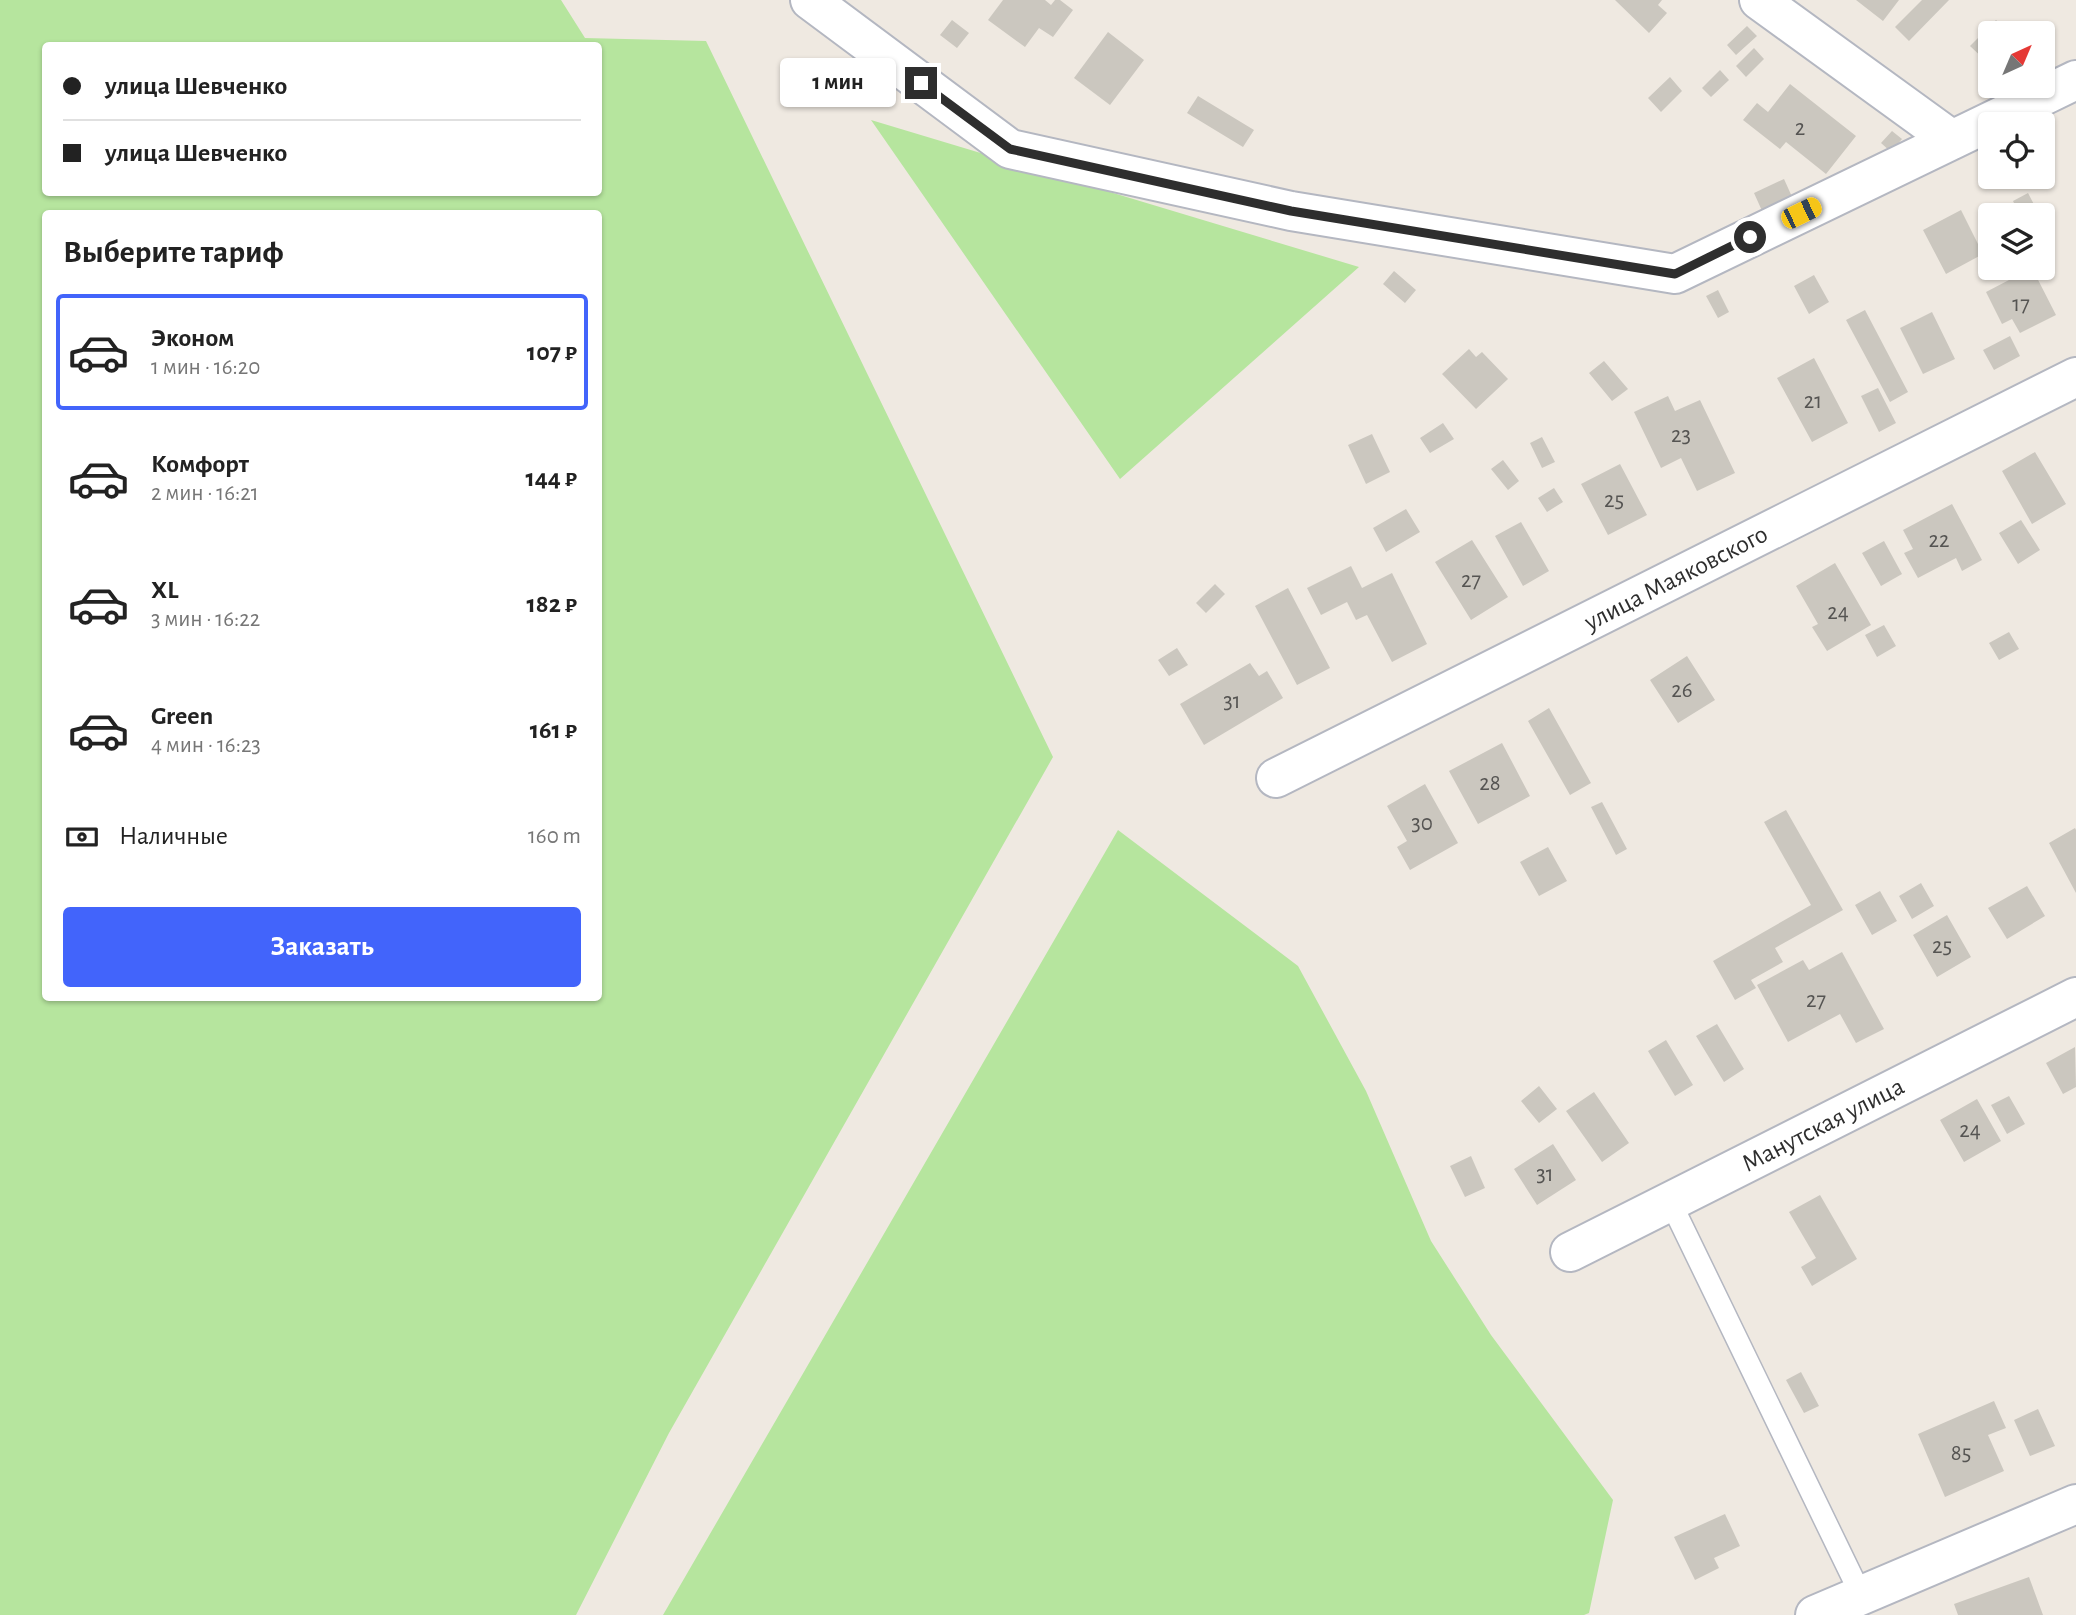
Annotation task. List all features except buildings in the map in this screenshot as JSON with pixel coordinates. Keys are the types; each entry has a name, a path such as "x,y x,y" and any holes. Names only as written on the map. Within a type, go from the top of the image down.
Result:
{"street":[{"path":"810,0 1010,149 1291,211 1675,274 2076,80"},
{"path":"1759,0 1952,140"},
{"name":"улица Маяковского","path":"1276,778 2076,377"},
{"name":"Манутская улица","path":"1570,1252 2076,998"},
{"path":"1815,1615 2076,1504"}],"lane":[{"path":"1670,1202 1861,1595"}],"green space":[{"path":"0,0 561,0 585,38 706,41 1053,757 669,1433 576,1615 0,1615"},
{"path":"871,120 1359,267 1120,479"},
{"path":"1118,830 1298,966 1366,1091 1431,1241 1491,1335 1613,1500 1589,1613 663,1615"}],"route":[{"path":"921,83 1010,149 1291,211 1675,274 1750,237"}]}
